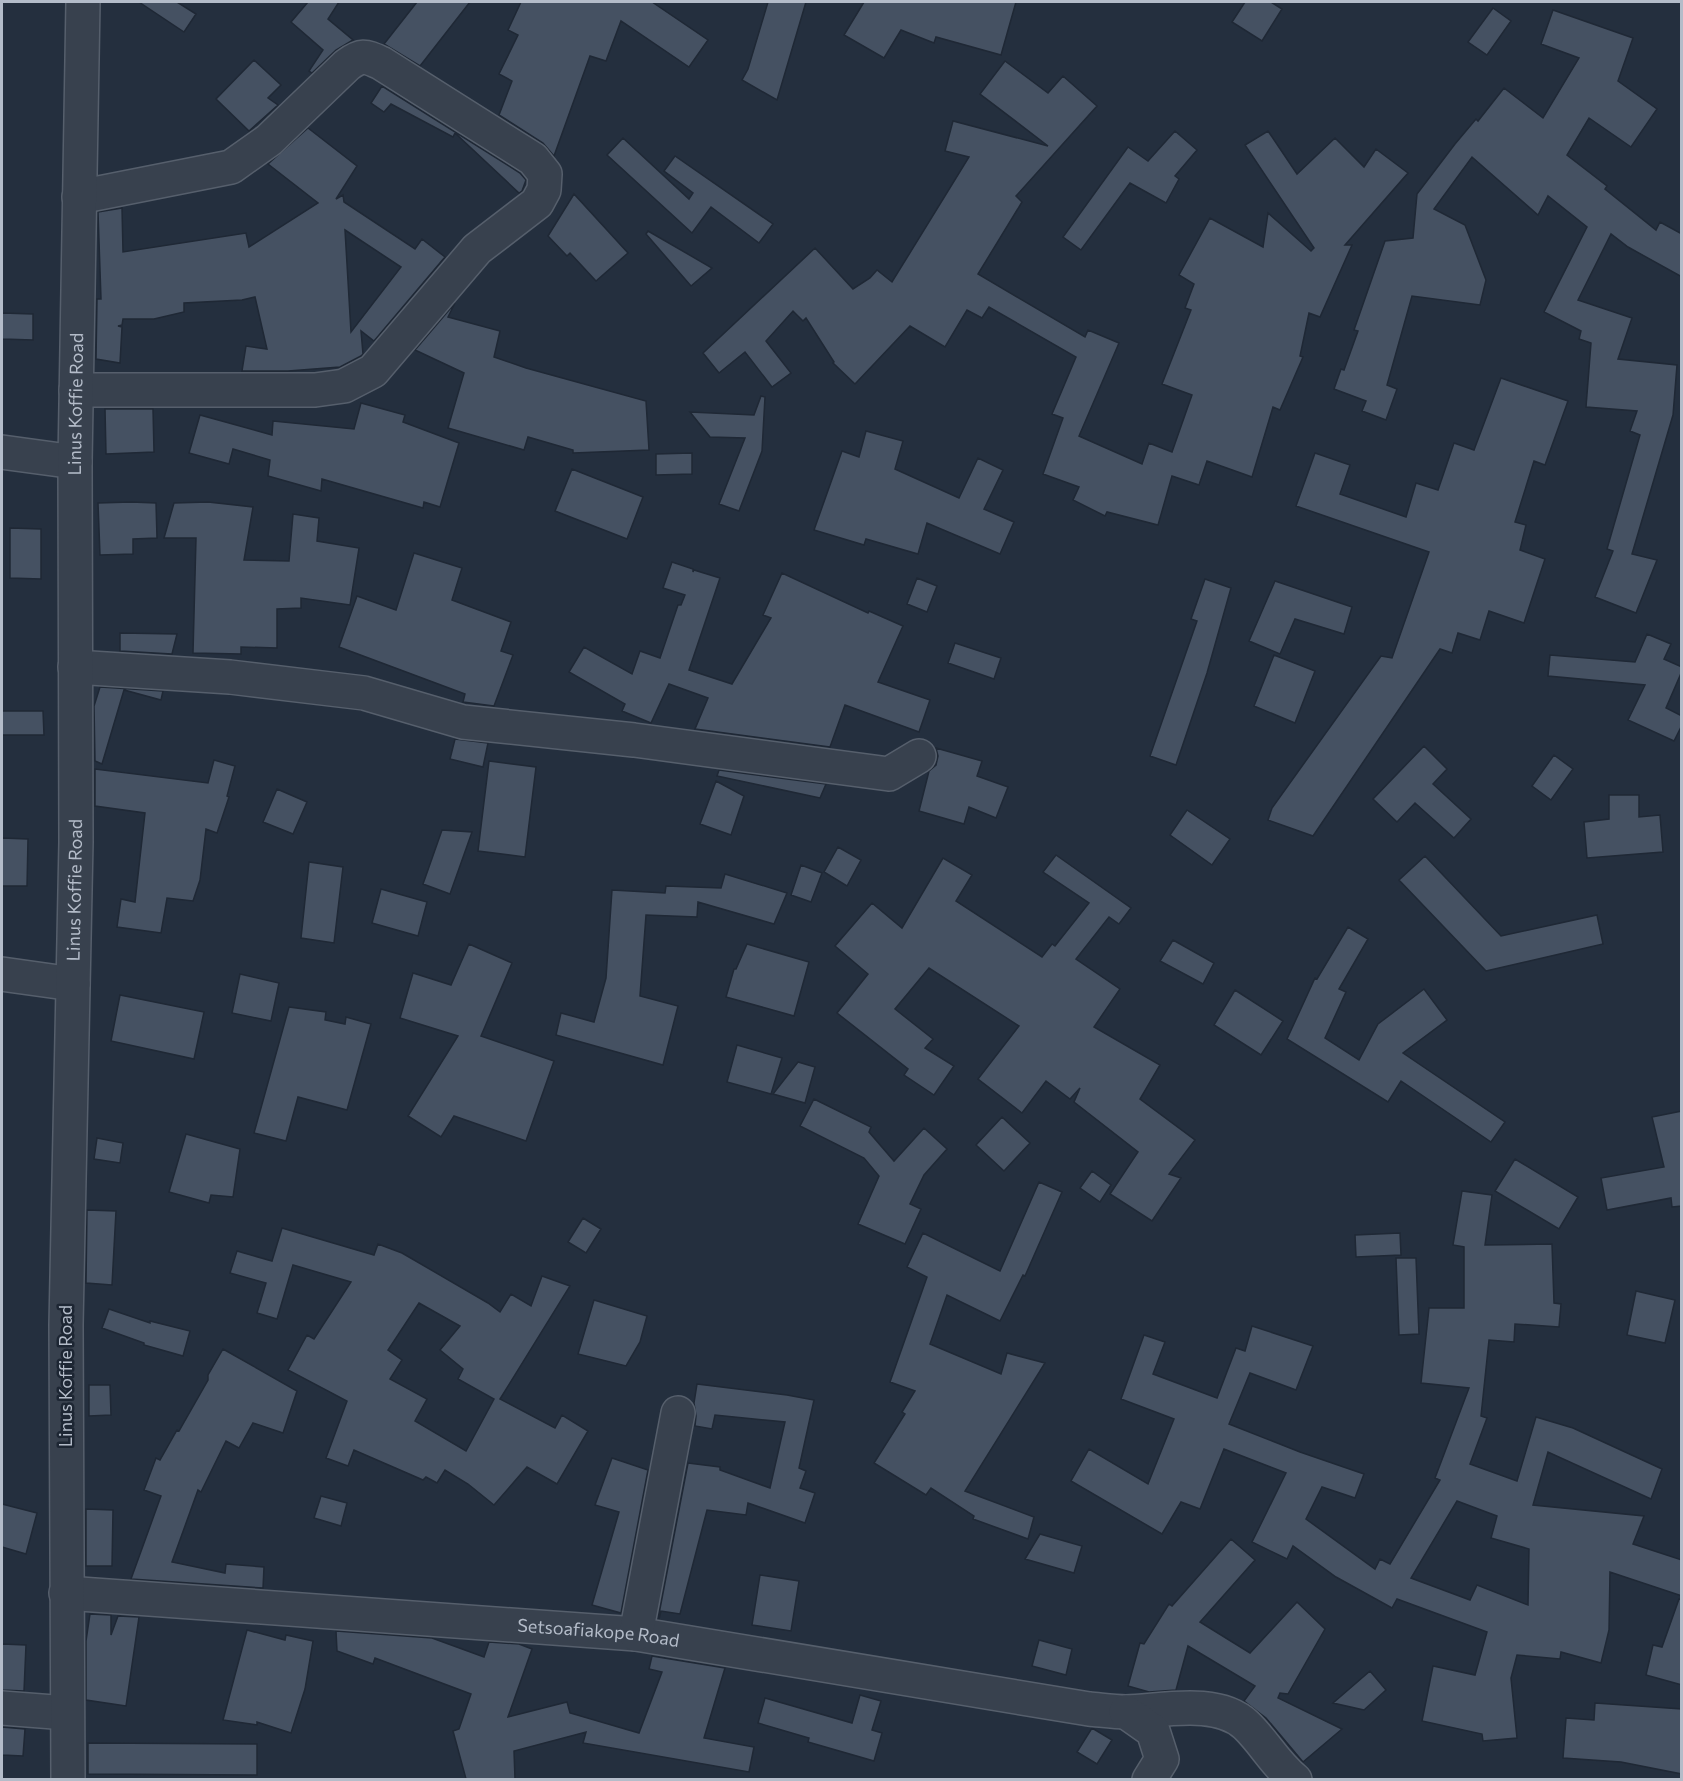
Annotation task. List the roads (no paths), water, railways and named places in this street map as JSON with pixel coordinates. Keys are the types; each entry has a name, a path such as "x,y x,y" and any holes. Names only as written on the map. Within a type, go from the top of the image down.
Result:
{"street":[{"name":"Linus Koffie Road","path":"68,1779 66,1325 76,842 75,462 83,2"},
{"path":"76,390 315,390 344,386 373,371 477,249 537,202 544,190 545,174 533,159 381,63 366,56 357,58 347,65 269,140 231,167 79,197"},
{"path":"2,452 75,462"},
{"path":"75,667 230,677 364,693 463,722 634,740 889,774 919,756"},
{"path":"2,974 73,984"},
{"path":"636,1634 678,1413"},
{"name":"Setsoafiakope Road","path":"66,1593 636,1634 1089,1709 1126,1712 1155,1709 1210,1710 1229,1713 1246,1725 1277,1764 1295,1779"},
{"path":"2,1708 67,1713"},
{"path":"1126,1712 1153,1731 1162,1759 1149,1779"}]}
